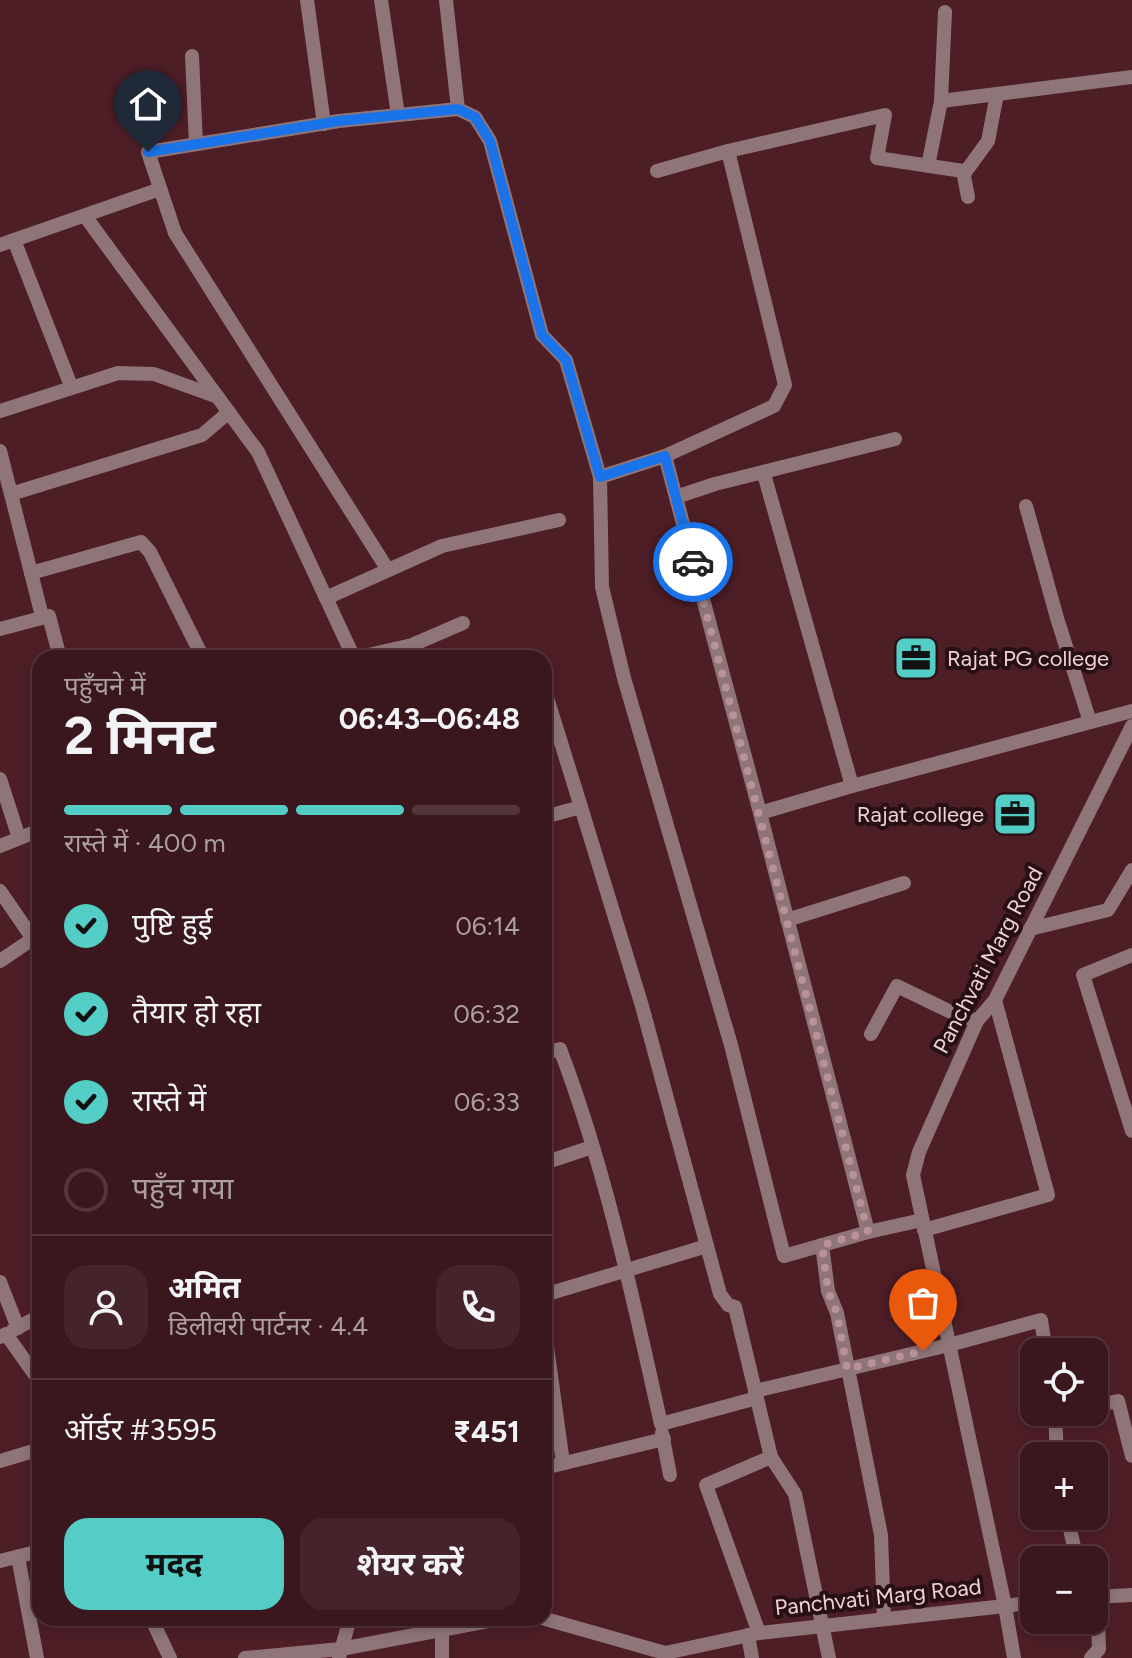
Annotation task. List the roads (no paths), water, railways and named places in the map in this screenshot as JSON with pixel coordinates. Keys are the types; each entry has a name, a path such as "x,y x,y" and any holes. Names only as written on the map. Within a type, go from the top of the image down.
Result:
{"street":[{"path":"307,0 324,124"},
{"path":"381,0 398,115"},
{"path":"446,0 458,109"},
{"path":"928,166 941,101 945,12"},
{"path":"192,56 196,144"},
{"path":"941,101 1132,77"},
{"path":"964,174 988,141 997,94"},
{"path":"388,570 175,233 148,152 324,124 458,109 475,117 490,141 542,335 566,360 600,477 602,587 624,678 731,1045 784,1256 868,1232 923,1225 1048,1195 995,1000"},
{"path":"657,171 728,151 885,115 877,158 963,171 968,197"},
{"path":"600,477 665,456 774,406 785,385 728,151"},
{"path":"71,386 7,243 160,189"},
{"path":"85,216 258,452 350,650"},
{"path":"0,411 118,373 154,374 218,398"},
{"path":"11,494 202,435 229,412"},
{"path":"676,497 715,484 895,439"},
{"path":"0,451 42,616"},
{"path":"665,456 868,1232"},
{"path":"764,474 852,786"},
{"path":"1026,506 1090,722"},
{"path":"326,598 442,546 559,520"},
{"path":"31,573 141,542 150,552 198,650"},
{"path":"0,629 42,616 52,618 58,650"},
{"path":"390,650 412,645 463,623"},
{"path":"760,813 1132,711"},
{"path":"552,714 642,1006 720,1294 728,1305 735,1307 771,1457 795,1494 829,1658"},
{"path":"1116,715 1128,745"},
{"name":"Panchvati Marg Road","path":"552,1621 666,1656 754,1634 1005,1606 913,1175 919,1152 977,1021 995,1000 1128,745 1132,726"},
{"path":"0,779 19,838"},
{"path":"552,815 581,807"},
{"path":"0,846 32,833"},
{"path":"1030,929 1108,910 1132,870"},
{"path":"787,920 904,883"},
{"path":"0,891 32,936"},
{"path":"0,961 32,945"},
{"path":"1132,955 1083,975 1132,1131"},
{"path":"871,1034 897,986 977,1021"},
{"path":"552,1051 560,1049 592,1147 625,1270 670,1475"},
{"path":"552,1160 592,1147"},
{"path":"822,1245 828,1291 837,1313 881,1535 884,1619"},
{"path":"552,1293 707,1246"},
{"path":"0,1282 8,1333 32,1370"},
{"path":"8,1333 32,1320"},
{"path":"552,1466 662,1432 756,1394 847,1369 1041,1320 1044,1338"},
{"path":"552,1383 563,1463"},
{"path":"1108,1403 1118,1401 1132,1456"},
{"path":"0,1461 32,1451"},
{"path":"752,1658 754,1634 706,1485 771,1457"},
{"path":"0,1561 32,1553"},
{"path":"18,1557 37,1658"},
{"path":"1108,1597 1132,1595"},
{"path":"1014,1658 1005,1606 1020,1604"},
{"path":"155,1626 170,1658"},
{"path":"340,1654 348,1626"},
{"path":"245,1658 340,1654 463,1626"},
{"path":"442,1630 442,1658"},
{"path":"1091,1658 1099,1649 1098,1634"}],"place":[{"name":"Rajat PG college","path":"916,658"},
{"name":"Rajat college","path":"1015,814"}]}
